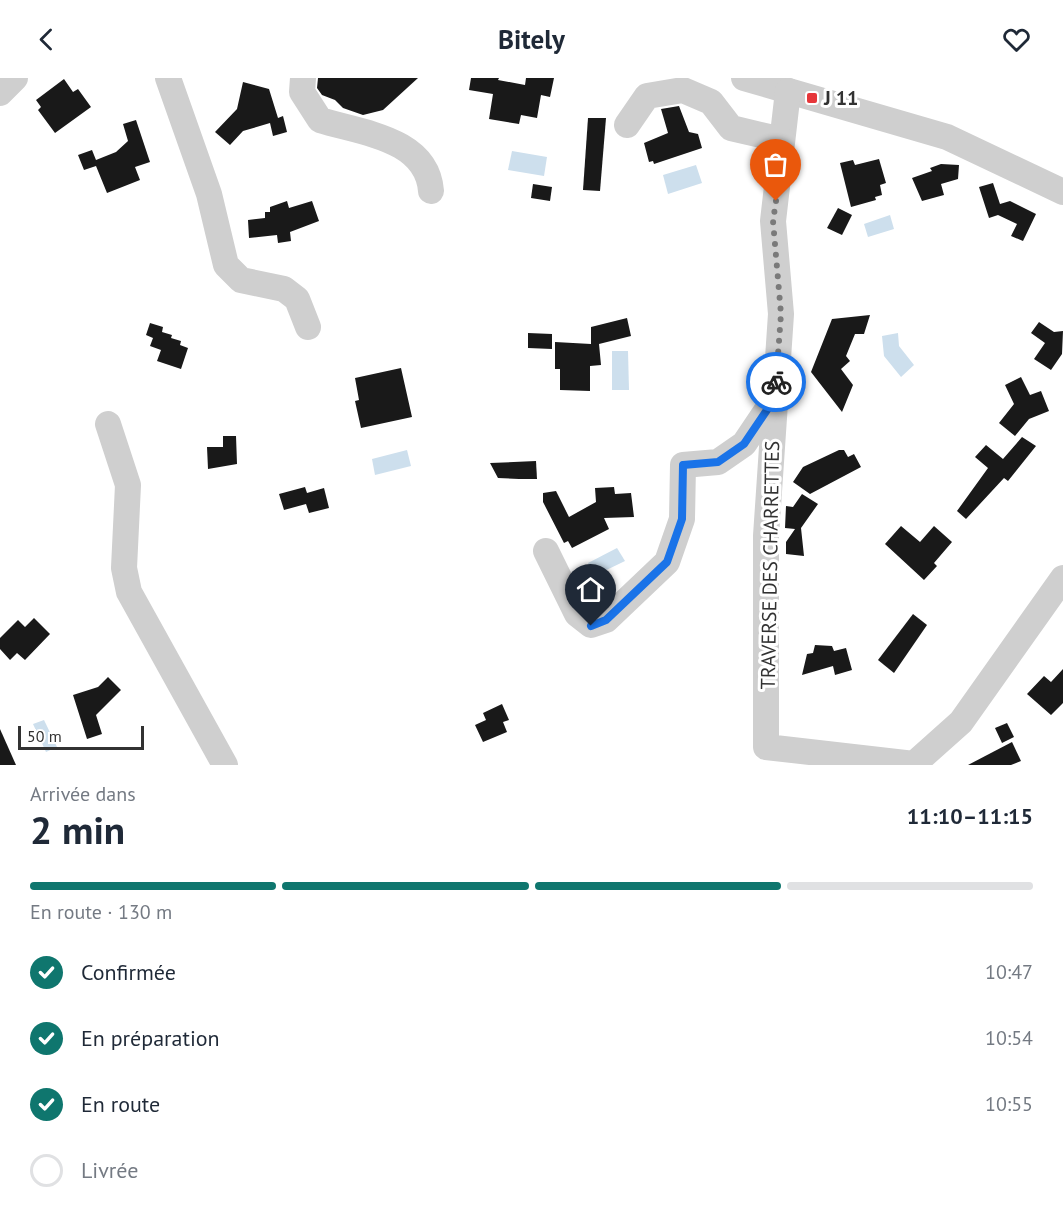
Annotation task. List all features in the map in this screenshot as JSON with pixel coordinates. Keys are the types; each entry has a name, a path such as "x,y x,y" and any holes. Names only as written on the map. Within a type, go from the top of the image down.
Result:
{"street":[{"path":"0,93 15,78"},
{"path":"168,78 209,194 226,265 241,280 284,289 297,299 308,327"},
{"path":"303,78 302,92 321,120 401,145 416,155 430,177 431,191"},
{"path":"744,78 947,137 1063,192"},
{"path":"627,125 647,96 683,90 711,102 731,128 782,140"},
{"name":"TRAVERSE DES CHARRETTES","path":"788,91 773,221 781,314 766,536 766,747 914,764"},
{"path":"546,551 577,614 591,626 606,620 667,562 682,519 683,465 718,462 744,444 775,398"},
{"path":"108,424 128,485 124,568 129,592 225,765"},
{"path":"914,764 961,722 1063,578"}],"water":[{"path":"512,151 547,157 544,176 508,170"},
{"path":"696,165 702,183 668,194 663,175"},
{"path":"890,215 894,229 868,237 864,224"},
{"path":"898,333 899,346 914,365 901,377 884,356 882,336"},
{"path":"612,351 628,351 629,390 612,390"},
{"path":"407,450 411,466 375,475 372,459"},
{"path":"617,548 625,561 594,576 588,563"},
{"path":"44,720 57,747 46,752 33,724"}],"building":[{"path":"318,78 418,78 383,110 363,115 343,108 335,100 322,95 317,88"},
{"path":"471,78 499,78 498,80 525,85 526,78 554,78 550,97 541,95 537,118 521,115 519,124 489,119 493,94 469,90"},
{"path":"64,79 73,92 78,89 91,107 55,133 38,110 41,107 36,100"},
{"path":"243,82 269,89 278,118 283,116 287,132 273,136 270,123 243,131 230,145 215,132 237,109"},
{"path":"679,106 689,132 698,134 702,148 654,164 653,161 649,162 644,143 668,133 661,109"},
{"path":"588,118 606,118 600,191 583,190"},
{"path":"136,120 150,162 135,167 140,180 107,193 96,166 84,170 78,155 92,150 96,160 116,152 128,141 123,124"},
{"path":"879,159 886,183 880,185 882,195 875,197 876,200 851,207 840,163 853,160 855,165"},
{"path":"941,164 959,165 958,179 941,184 944,195 922,201 912,178 932,171 930,168"},
{"path":"993,183 1000,204 1010,201 1036,214 1023,241 1011,236 1017,224 998,215 989,218 979,187"},
{"path":"533,184 552,187 550,201 531,198"},
{"path":"287,201 289,208 312,201 319,221 290,232 291,241 278,243 277,235 249,238 248,220 265,218 265,212 270,212 270,207"},
{"path":"838,208 852,215 842,235 827,228"},
{"path":"870,315 864,334 855,334 846,356 850,361 841,369 853,385 842,412 811,372 832,319"},
{"path":"627,318 631,336 599,344 601,365 590,366 590,391 560,390 560,369 555,369 555,342 591,344 591,327"},
{"path":"1039,322 1054,332 1063,331 1062,354 1051,370 1034,359 1045,343 1031,333"},
{"path":"150,323 163,327 162,332 172,335 171,338 181,341 180,345 188,348 181,369 157,361 161,350 150,346 153,338 146,335"},
{"path":"528,333 552,334 552,349 528,348"},
{"path":"401,368 412,417 361,428 355,401 359,400 355,378"},
{"path":"1021,377 1030,395 1041,391 1049,411 1029,419 1015,436 999,423 1014,404 1005,385"},
{"path":"223,436 236,436 237,464 208,469 207,447 223,447"},
{"path":"1022,437 1036,446 1008,481 1004,478 966,519 957,511 988,468 975,457 986,445 1003,459"},
{"path":"839,450 844,450 848,457 854,454 861,467 810,494 793,482 803,467"},
{"path":"536,461 537,479 498,478 490,463"},
{"path":"305,487 307,493 324,488 329,508 309,513 306,504 284,510 279,494"},
{"path":"614,487 615,494 631,493 634,517 604,518 609,529 572,548 568,541 564,543 543,502 543,493 556,491 569,517 596,502 595,488"},
{"path":"802,494 818,504 801,528 804,556 786,554 786,542 795,529 785,528 786,506 793,507"},
{"path":"901,526 920,542 934,526 952,542 934,563 937,566 924,580 885,544"},
{"path":"913,614 927,625 894,673 878,660"},
{"path":"34,618 50,634 25,660 17,653 10,660 0,649 0,638 18,620 25,627"},
{"path":"815,645 832,646 834,651 846,648 852,670 835,675 833,666 802,675 807,654 813,653"},
{"path":"1063,669 1063,703 1051,715 1027,694 1044,676 1051,682"},
{"path":"108,677 121,690 96,715 102,734 87,739 73,695 98,687"},
{"path":"502,704 509,720 503,722 507,732 483,742 475,725 486,720 483,713"},
{"path":"1007,723 1014,737 1002,743 995,728"},
{"path":"0,729 16,765 0,765"},
{"path":"1012,742 1021,761 1011,765 968,765"}],"way so far":[{"path":"776,201 773,221 781,314 776,382"}],"place":[{"name":"J 11","path":"812,98"}],"route":[{"path":"591,626 606,620 667,562 682,519 683,465 718,462 744,444 775,398 776,382"}]}
